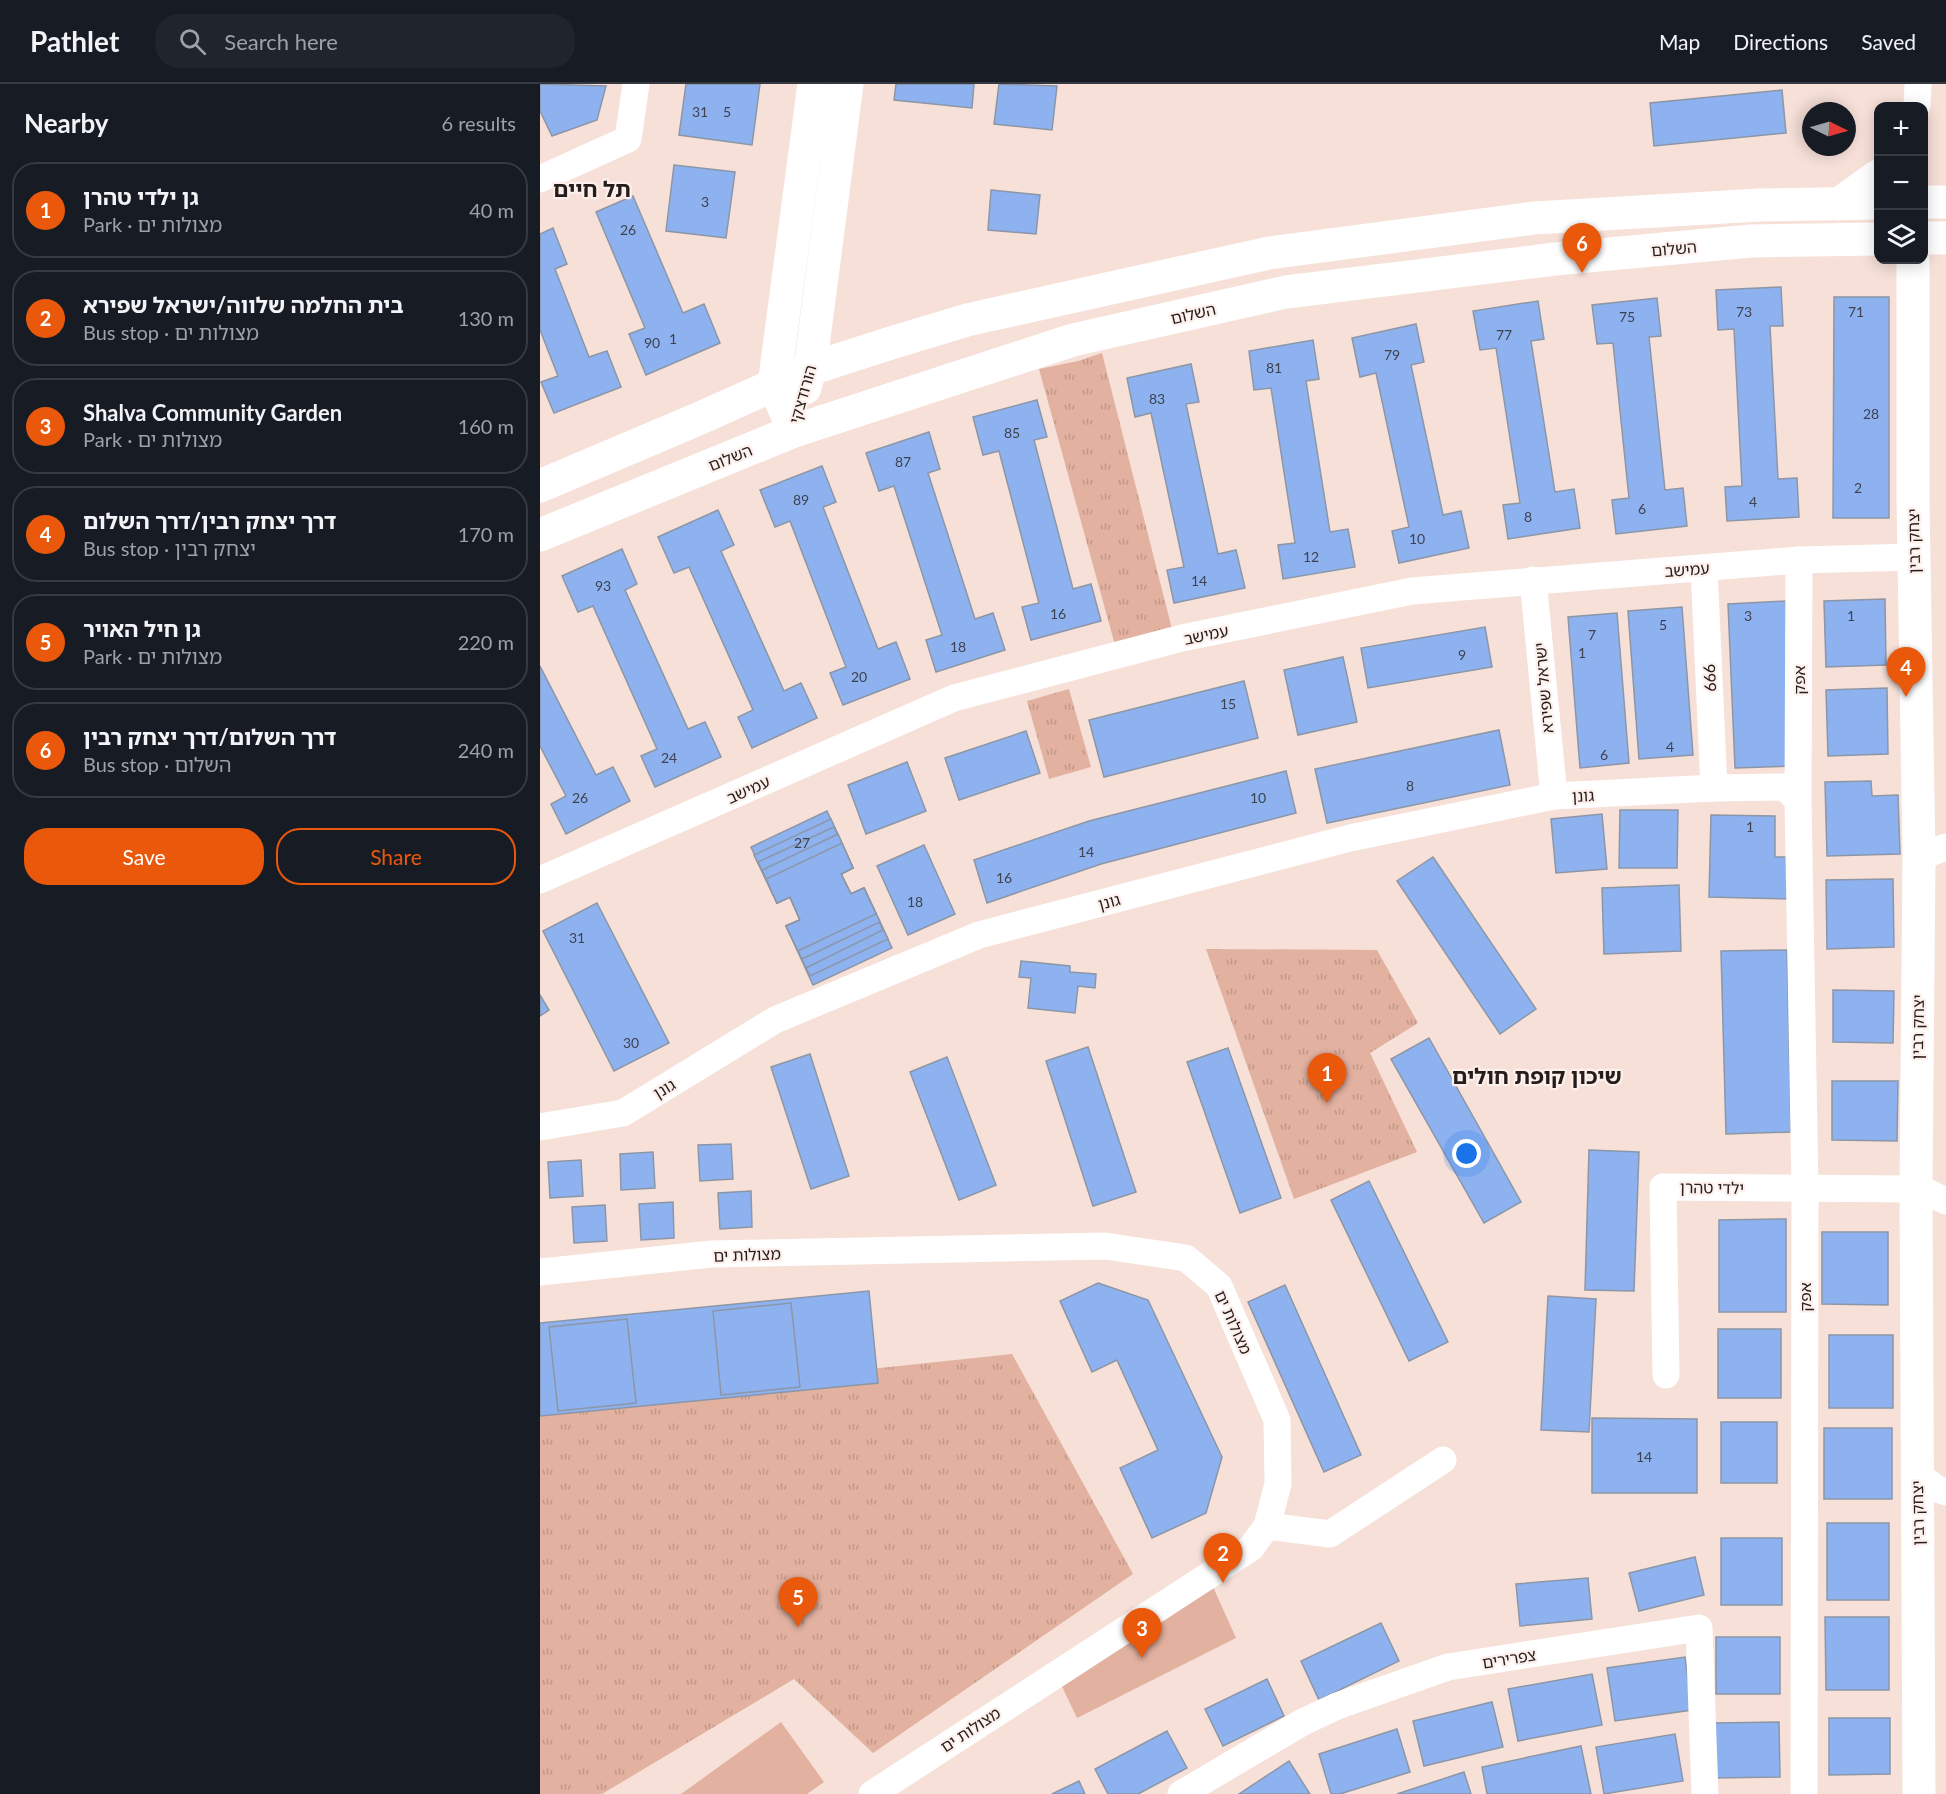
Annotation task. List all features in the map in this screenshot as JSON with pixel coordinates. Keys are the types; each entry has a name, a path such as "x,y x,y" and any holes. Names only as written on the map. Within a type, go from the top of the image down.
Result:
{"main road":[{"name":"הורודצקי","path":"794,431 774,385 814,84"},
{"name":"הורודצקי","path":"794,431 810,369 847,84"},
{"path":"1839,204 1874,179"},
{"path":"1928,202 1946,202"},
{"path":"540,486 810,369 967,320 1269,253 1534,218 1760,205 1874,203"},
{"path":"1928,238 1946,238"},
{"name":"השלום","path":"540,535 794,431 1074,340 1286,292 1555,259 1739,242 1874,239"},
{"name":"יצחק רבין","path":"1913,264 1914,557 1937,856 1916,1190 1919,1794"}],"street":[{"path":"540,179 628,139 636,84"},
{"path":"1917,102 1918,84"},
{"name":"עמישב","path":"540,880 954,698 1182,638 1400,594 1533,580 1799,560 1914,557"},
{"name":"אפק","path":"1799,560 1798,800 1804,1188 1804,1794"},
{"name":"666","path":"1704,568 1714,788"},
{"name":"ישראל שפירא","path":"1533,580 1554,796"},
{"path":"1714,788 1784,787 1798,800"},
{"name":"גונן","path":"540,1127 623,1113 775,1020 979,935 1350,838 1554,796 1714,788"},
{"name":"ילדי טהרן","path":"1666,1375 1663,1187 1916,1190 1946,1201"},
{"name":"מצולות ים","path":"540,1272 712,1254 1105,1246 1186,1258 1219,1286 1278,1420 1278,1484 1267,1526 1251,1548 872,1794"},
{"path":"1267,1526 1330,1534 1443,1460"},
{"path":"1916,1473 1937,1489 1946,1492"},
{"name":"צפרירים","path":"1181,1794 1303,1722 1337,1706 1448,1667 1699,1628 1705,1794"}],"green space":[{"path":"1102,353 1175,641 1118,656 1039,369 1078,361"},
{"path":"1069,689 1091,767 1049,779 1027,701"},
{"path":"1206,949 1377,950 1418,1023 1370,1053 1417,1152 1294,1199"},
{"path":"1012,1354 1133,1574 873,1753 794,1679 602,1794 540,1794 540,1404"},
{"path":"1209,1578 1236,1638 1077,1718 1058,1678"},
{"path":"781,1722 824,1782 807,1794 681,1794"}],"building":[{"path":"540,84 606,86 597,120 552,136 540,111"},
{"path":"686,84 760,84 752,145 679,135"},
{"path":"896,84 974,84 972,108 894,100"},
{"path":"999,84 1057,86 1052,130 994,124"},
{"path":"1782,90 1786,133 1654,146 1650,103"},
{"path":"674,165 735,172 726,238 666,231"},
{"path":"991,190 1040,195 1036,234 988,230"},
{"path":"633,196 683,313 704,304 720,343 646,375 629,334 645,328 596,212"},
{"path":"553,228 567,264 555,269 589,357 607,351 621,387 554,413 541,382 558,376 540,330 540,234"},
{"path":"1781,287 1783,326 1770,326 1778,479 1797,478 1799,517 1727,521 1725,487 1742,486 1734,329 1718,330 1716,290"},
{"path":"1834,297 1889,297 1889,518 1833,518"},
{"path":"1657,298 1661,336 1649,337 1665,490 1683,488 1687,526 1616,534 1612,500 1629,498 1613,343 1597,344 1592,305"},
{"path":"1538,301 1544,339 1531,341 1555,492 1574,489 1580,528 1508,539 1503,505 1520,503 1496,348 1480,350 1473,311"},
{"path":"1416,324 1424,362 1411,365 1443,515 1461,511 1469,548 1399,563 1392,531 1409,527 1376,373 1360,377 1352,338"},
{"path":"1313,340 1319,379 1306,381 1330,532 1348,529 1355,567 1283,579 1278,545 1295,543 1271,388 1254,390 1249,351"},
{"path":"1191,364 1199,402 1186,404 1218,554 1236,550 1245,588 1174,603 1167,570 1184,567 1151,413 1135,417 1127,378"},
{"path":"1037,400 1047,437 1034,440 1073,589 1091,584 1101,621 1031,640 1022,607 1039,603 999,451 983,455 973,417"},
{"path":"929,432 940,469 928,473 975,619 993,613 1005,650 936,672 926,640 942,635 894,486 879,491 866,453"},
{"path":"822,466 836,502 823,507 878,649 896,642 910,679 843,705 830,673 846,667 790,521 775,527 760,490"},
{"path":"718,510 734,545 721,551 784,691 801,683 817,718 752,748 738,717 753,710 689,567 674,573 658,537"},
{"path":"622,549 637,584 625,590 688,729 705,722 721,757 655,787 641,756 657,749 593,606 578,612 562,576"},
{"path":"1885,599 1886,665 1826,667 1824,601"},
{"path":"1786,601 1793,766 1735,768 1728,604"},
{"path":"1682,607 1693,755 1639,759 1628,611"},
{"path":"1617,613 1629,763 1580,768 1568,617"},
{"path":"1485,627 1492,667 1368,688 1361,648"},
{"path":"1343,657 1357,722 1298,735 1284,670"},
{"path":"540,666 596,775 613,767 630,801 566,834 551,804 566,796 540,746"},
{"path":"1244,681 1258,738 1104,777 1089,720"},
{"path":"1887,688 1888,754 1828,756 1826,690"},
{"path":"1499,730 1510,785 1327,823 1315,769"},
{"path":"1026,731 1040,773 959,800 945,758"},
{"path":"907,762 926,811 866,834 848,785"},
{"path":"1286,771 1296,813 1101,864 987,903 974,860 1089,821"},
{"path":"1871,781 1872,796 1898,795 1900,854 1827,856 1825,782"},
{"path":"1620,810 1678,810 1677,868 1619,868"},
{"path":"827,811 853,868 841,874 851,894 864,888 892,948 813,985 786,926 800,920 790,897 777,903 751,847"},
{"path":"1602,814 1607,869 1556,873 1551,819"},
{"path":"1711,815 1775,816 1775,857 1794,857 1793,899 1709,897"},
{"path":"831,819 853,868 841,874 851,894 864,888 888,939 810,976 786,926 800,920 790,897 777,903 754,855"},
{"path":"834,827 853,868 841,874 851,894 864,888 883,930 806,968 786,926 800,920 790,897 777,903 758,862"},
{"path":"838,834 853,868 841,874 851,894 864,888 880,922 802,959 786,926 800,920 790,897 777,903 762,870"},
{"path":"842,843 853,868 841,874 851,894 864,888 876,914 798,951 786,926 800,920 790,897 777,903 766,879"},
{"path":"924,845 955,914 908,935 877,866"},
{"path":"1433,857 1536,1009 1500,1034 1397,881"},
{"path":"1893,879 1894,947 1827,949 1826,880"},
{"path":"1679,885 1681,951 1604,954 1602,888"},
{"path":"597,903 669,1043 614,1071 543,931"},
{"path":"1787,950 1791,1132 1726,1134 1721,951"},
{"path":"1021,961 1070,966 1070,972 1096,974 1095,988 1078,986 1075,1013 1028,1008 1031,978 1019,977"},
{"path":"1833,990 1894,991 1893,1043 1833,1042"},
{"path":"540,995 549,1010 540,1016"},
{"path":"1429,1038 1521,1202 1484,1223 1391,1059"},
{"path":"1088,1047 1136,1192 1093,1206 1046,1061"},
{"path":"1228,1048 1281,1198 1240,1213 1187,1062"},
{"path":"810,1054 849,1176 811,1189 771,1067"},
{"path":"947,1057 996,1185 959,1200 910,1072"},
{"path":"1832,1081 1898,1081 1897,1141 1832,1140"},
{"path":"731,1144 733,1179 700,1181 698,1145"},
{"path":"1589,1150 1639,1152 1634,1291 1585,1290"},
{"path":"653,1152 655,1188 621,1190 620,1154"},
{"path":"581,1160 583,1196 550,1198 548,1162"},
{"path":"1369,1181 1448,1342 1409,1361 1331,1200"},
{"path":"751,1191 752,1227 720,1229 718,1193"},
{"path":"673,1202 674,1238 641,1240 639,1204"},
{"path":"605,1205 607,1241 574,1243 572,1207"},
{"path":"1786,1219 1786,1312 1719,1312 1719,1220"},
{"path":"1822,1232 1888,1232 1888,1305 1822,1304"},
{"path":"1098,1283 1148,1300 1222,1457 1206,1513 1152,1538 1120,1468 1158,1450 1117,1360 1092,1372 1060,1301"},
{"path":"1285,1285 1361,1455 1324,1472 1248,1302"},
{"path":"869,1291 878,1383 540,1416 540,1323"},
{"path":"1548,1296 1596,1299 1589,1432 1541,1430"},
{"path":"791,1303 800,1387 721,1395 713,1311"},
{"path":"627,1319 636,1403 558,1411 549,1327"},
{"path":"1718,1329 1781,1329 1781,1398 1718,1398"},
{"path":"1829,1335 1893,1335 1893,1408 1829,1408"},
{"path":"1592,1418 1697,1419 1697,1493 1592,1493"},
{"path":"1721,1422 1777,1422 1777,1483 1721,1483"},
{"path":"1824,1428 1892,1428 1892,1499 1824,1499"},
{"path":"1827,1523 1889,1523 1889,1600 1827,1600"},
{"path":"1721,1538 1782,1538 1782,1605 1721,1605"},
{"path":"1695,1557 1704,1595 1639,1611 1629,1573"},
{"path":"1588,1578 1592,1619 1520,1626 1516,1584"},
{"path":"1825,1617 1889,1617 1889,1690 1826,1690"},
{"path":"1381,1623 1399,1661 1319,1700 1301,1661"},
{"path":"1716,1637 1780,1637 1780,1694 1716,1694"},
{"path":"1685,1657 1692,1710 1615,1721 1607,1668"},
{"path":"1592,1674 1602,1725 1518,1741 1508,1689"},
{"path":"1267,1679 1284,1716 1223,1746 1205,1709"},
{"path":"1492,1702 1503,1747 1424,1766 1413,1721"},
{"path":"1829,1718 1890,1718 1890,1774 1829,1775"},
{"path":"1779,1722 1780,1777 1714,1778 1714,1723"},
{"path":"1397,1729 1410,1772 1340,1794 1331,1794 1319,1754"},
{"path":"1167,1731 1187,1768 1138,1794 1108,1794 1095,1769"},
{"path":"1675,1734 1683,1781 1604,1794 1596,1747"},
{"path":"1581,1746 1591,1794 1487,1794 1482,1767"},
{"path":"1289,1761 1310,1794 1239,1794"},
{"path":"1464,1772 1471,1794 1397,1794"},
{"path":"1079,1781 1085,1794 1052,1794"}],"place":[{"name":"דרך השלום/דרך יצחק רבין","path":"1582,273"},
{"name":"דרך יצחק רבין/דרך השלום","path":"1906,697"},
{"name":"גן ילדי טהרן","path":"1327,1103"},
{"name":"בית החלמה שלווה/ישראל שפירא","path":"1223,1583"},
{"name":"גן חיל האויר","path":"798,1627"},
{"name":"Shalva Community Garden","path":"1142,1658"}],"district":[{"name":"תל חיים","path":"592,188"},
{"name":"שיכון קופת חולים","path":"1537,1075"}]}
